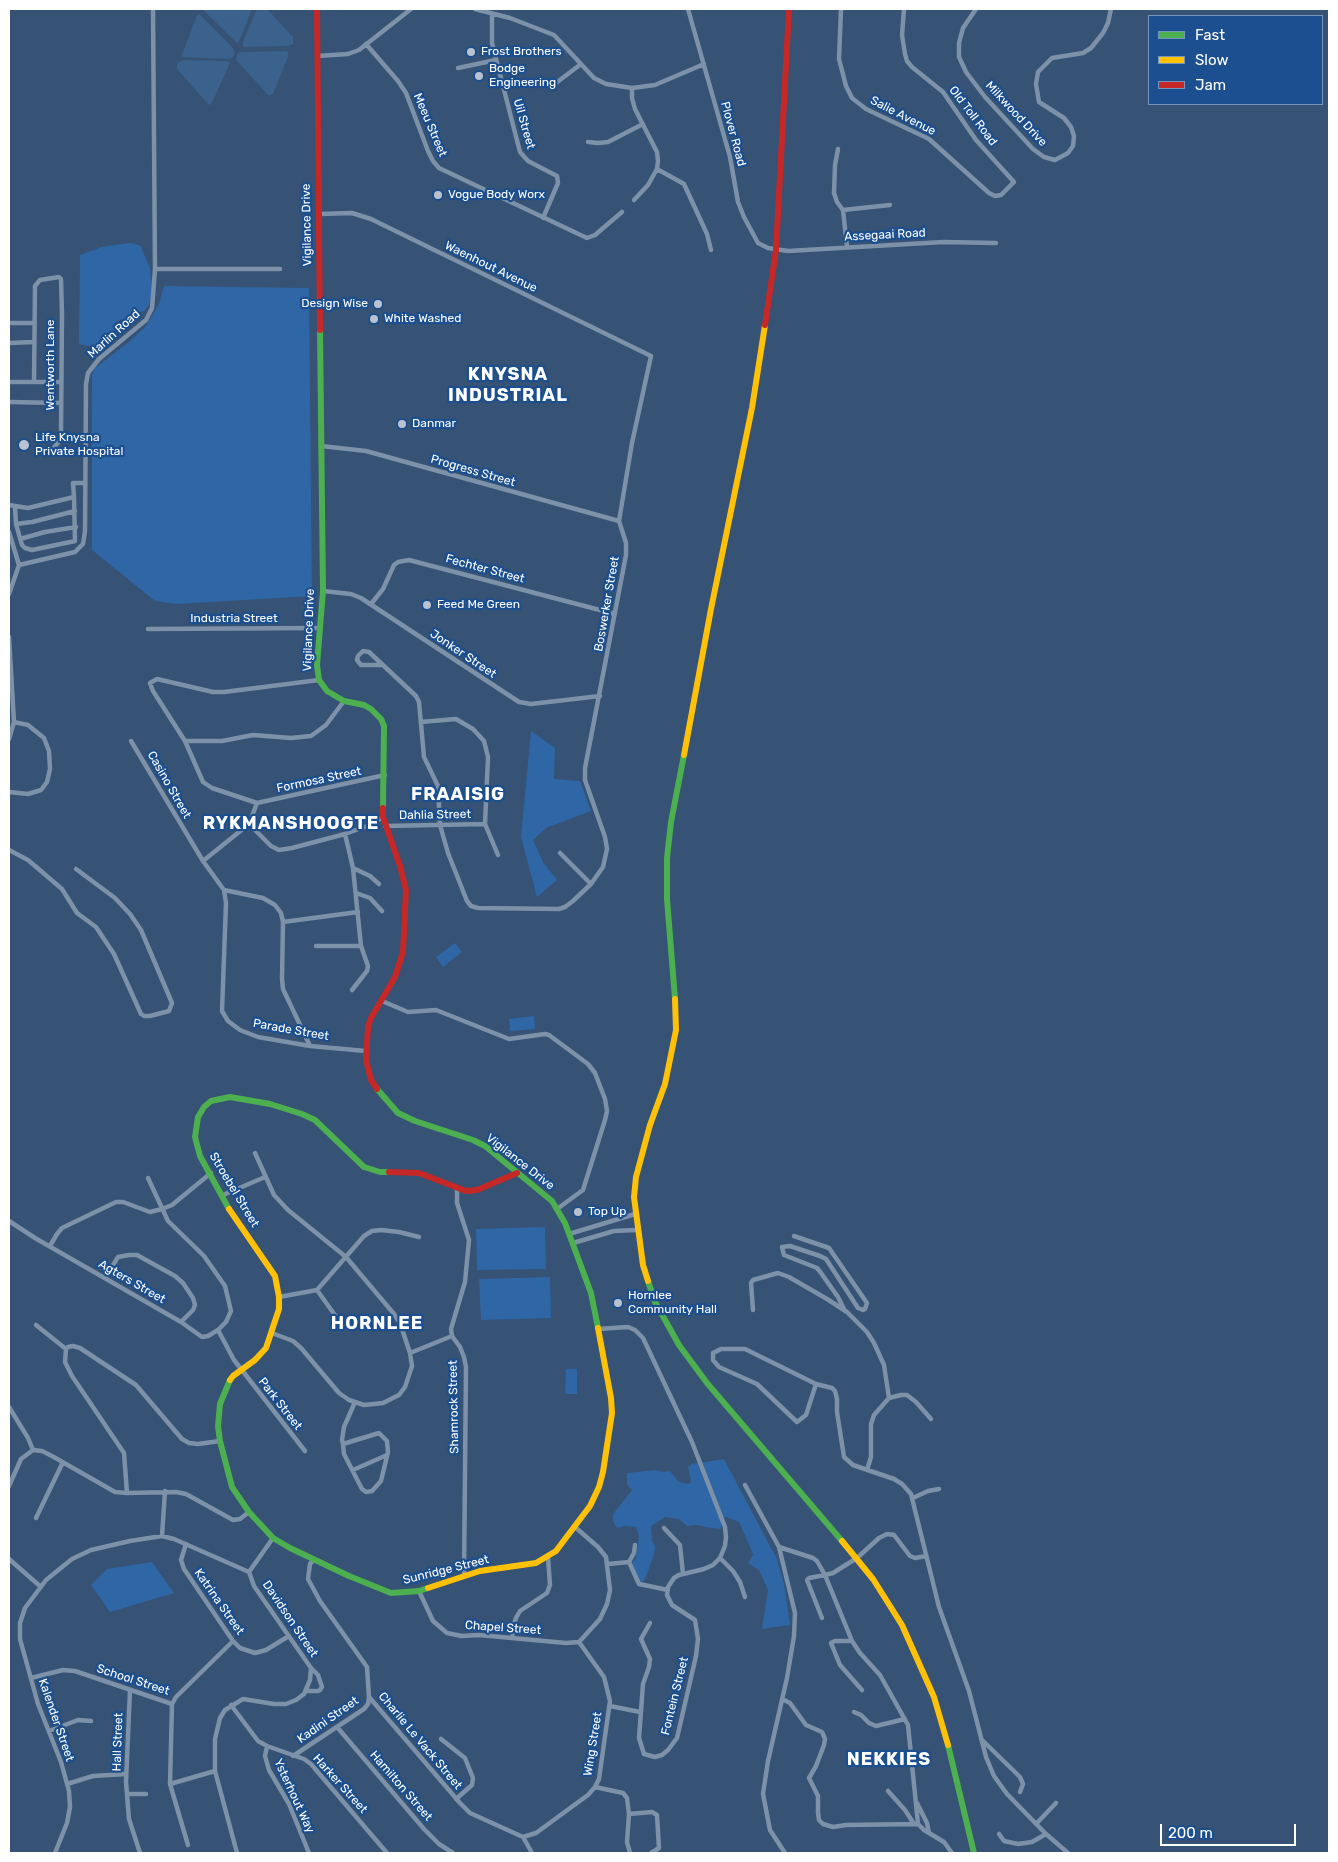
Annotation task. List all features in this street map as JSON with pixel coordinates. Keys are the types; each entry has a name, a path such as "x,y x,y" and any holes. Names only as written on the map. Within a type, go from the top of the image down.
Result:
{"main road":[{"name":"Vigilance Drive","path":"317,9 323,592 317,665 319,680 326,691 344,701 364,705 376,713 384,726 385,775 383,817 404,878 406,890 406,927 400,964 371,1018 368,1027 366,1060 371,1080 398,1112 414,1121 473,1140 485,1146 544,1194 557,1209 573,1243"},
{"path":"789,9 776,250 750,418 711,609 670,831 666,899 675,986 676,1030 665,1084 650,1125 639,1164 634,1198 636,1230 643,1265 656,1302 679,1345 707,1383 857,1558 873,1579 902,1625 934,1697 949,1747 974,1853"},
{"name":"Stroebel Street","path":"240,1370 260,1355 272,1334 279,1309 279,1297 275,1276 236,1219 200,1156 196,1145 195,1128 198,1117 204,1107 211,1102 230,1097 270,1104 310,1117 358,1162 370,1170 418,1174 466,1191 477,1190 517,1173"},
{"name":"Sunridge Street","path":"240,1370 228,1384 220,1404 218,1426 220,1441 232,1486 249,1512 273,1538 349,1576 391,1593 419,1591 480,1571 536,1563 556,1551 590,1506 599,1487 603,1472 612,1413 611,1398 591,1293 573,1243"}],"street":[{"name":"Marlin Road","path":"19,566 81,548 85,539 86,384 88,373 99,359 146,320 152,308 155,269 153,9"},
{"path":"317,56 348,54 359,50 410,9"},
{"path":"475,9 554,35 600,82 632,88 655,85 704,64"},
{"name":"Plover Road","path":"688,9 730,157 738,202 758,243 776,250"},
{"name":"Salie Avenue","path":"841,9 839,59 848,93 858,104 866,110 929,139 992,195 999,196 1004,194 1014,182"},
{"name":"Old Toll Road","path":"904,9 902,35 907,61 943,92 976,140 1014,182"},
{"name":"Milkwood Drive","path":"976,9 960,35 958,50 962,65 979,89 1027,142 1044,157 1055,160 1068,153 1073,146 1074,136 1071,127 1064,118 1039,102 1036,84 1038,72 1052,58 1077,54 1091,48 1103,34 1111,9"},
{"name":"Uil Street","path":"492,14 491,35 496,60 520,152 528,161 557,176 558,183 543,218"},
{"name":"Meeu Street","path":"366,44 406,93 428,151 433,162 439,168 587,238 595,235 622,212"},
{"path":"458,68 496,60"},
{"path":"552,86 582,64"},
{"path":"632,88 632,103 657,152 658,169 648,185 634,200"},
{"path":"588,142 608,142 643,124"},
{"path":"838,149 835,165 834,193 837,202 843,210 847,247"},
{"path":"658,169 684,184 707,234 711,250"},
{"path":"843,210 890,205"},
{"name":"Waenhout Avenue","path":"319,214 352,213 371,219 651,356"},
{"name":"Assegaai Road","path":"776,250 944,242 996,243"},
{"path":"155,269 280,269"},
{"name":"Wentworth Lane","path":"34,323 35,287 40,280 57,277 61,280 61,437 54,449"},
{"path":"9,322 34,323 34,382"},
{"path":"9,343 34,342"},
{"name":"Boswerker Street","path":"591,884 602,867 607,848 605,836 586,780 586,768 627,548 618,521 632,443 651,356"},
{"path":"9,382 61,382"},
{"path":"9,402 61,402"},
{"name":"Progress Street","path":"321,446 366,450 618,521"},
{"path":"15,507 16,524 24,548 32,550 75,541 73,483 85,483"},
{"path":"9,504 15,507 28,508 74,497"},
{"path":"16,524 75,511"},
{"path":"20,539 56,530 76,528"},
{"path":"9,532 19,566 9,594"},
{"name":"Fechter Street","path":"371,604 383,589 394,565 398,562 409,560 615,614"},
{"name":"Jonker Street","path":"323,592 351,594 361,598 519,702 530,704 600,696"},
{"name":"Industria Street","path":"148,629 320,628"},
{"path":"9,637 14,722 9,739"},
{"path":"382,665 361,665 358,656 364,651 369,652 416,696 421,722 424,757 440,791 440,825 452,866 471,906 478,908 559,909 565,907 591,884 560,853"},
{"path":"203,861 249,824 257,804 212,788 203,782 185,741 150,686 152,681 157,679 213,692 224,692 319,680"},
{"path":"185,741 222,741 253,735 291,738 312,736 326,726 344,701"},
{"path":"421,722 456,719 473,729 484,741 488,757 485,824 498,855"},
{"path":"9,792 28,794 41,790 48,782 50,769 49,751 44,738 28,725 14,722"},
{"name":"Casino Street","path":"131,741 203,861 224,890"},
{"name":"Formosa Street","path":"257,804 385,775"},
{"path":"249,824 271,846 279,850 344,834 370,825 383,817"},
{"name":"Dahlia Street","path":"386,826 485,824"},
{"path":"344,834 353,868 361,946 368,969 352,990"},
{"path":"9,850 28,860 62,889 77,913 96,927 110,946 141,1014 150,1016 169,1011 172,1003 141,930 130,914 115,898 76,869"},
{"path":"353,868 370,876 379,884"},
{"path":"224,890 263,898 270,901 281,913 283,922 283,989 310,1046"},
{"name":"Parade Street","path":"224,890 226,903 222,1011 228,1022 246,1034 258,1037 310,1046 366,1051"},
{"path":"356,893 370,898 382,911"},
{"path":"283,922 358,912"},
{"path":"316,946 361,946"},
{"path":"382,1000 408,1012 436,1010 509,1039 549,1035 588,1064 595,1073 605,1099 607,1110 605,1120 583,1190 557,1209"},
{"path":"255,1153 274,1195 288,1210 346,1257 394,1314 400,1323 412,1366 405,1386 399,1394 383,1403 364,1405 339,1393 293,1341 272,1334"},
{"path":"50,1246 56,1234 62,1228 116,1202 123,1202 150,1212 172,1205 211,1173"},
{"path":"223,1195 265,1177"},
{"path":"148,1178 168,1221 204,1256 225,1286 231,1311 226,1322 218,1330"},
{"path":"410,1354 452,1336 451,1330 466,1282 469,1248 468,1231 456,1200 457,1188"},
{"path":"569,1234 635,1214"},
{"name":"Agters Street","path":"9,1221 23,1228 35,1238 182,1322 202,1337 218,1330"},
{"path":"573,1243 614,1231 636,1230"},
{"path":"279,1297 318,1290 364,1236 372,1231 399,1232 419,1237"},
{"path":"794,1236 829,1248 867,1303 863,1310 858,1308 826,1259 790,1246 782,1247 784,1255 817,1268 822,1273 845,1311"},
{"path":"106,1278 118,1257 129,1255 137,1255 175,1276 188,1291 195,1305 182,1322"},
{"path":"753,1310 751,1283 753,1280 778,1274 789,1277 845,1311 867,1332 874,1343 884,1365 889,1398"},
{"path":"318,1290 342,1325"},
{"path":"36,1325 66,1349"},
{"path":"598,1329 628,1327 635,1330 643,1338 692,1442 725,1527 726,1541 720,1558 713,1565 704,1569 674,1578 668,1590 639,1584 629,1562"},
{"name":"Park Street","path":"218,1330 240,1370 305,1451"},
{"name":"Shamrock Street","path":"452,1336 460,1347 466,1367 464,1575"},
{"path":"66,1349 73,1346 80,1348 136,1385 182,1439 189,1443 198,1444 220,1441"},
{"path":"66,1349 65,1362 72,1376 124,1454 127,1493"},
{"path":"816,1384 806,1415 797,1422 757,1384 719,1367 713,1360 713,1353 721,1349 745,1349 816,1384 827,1386 835,1391 844,1457 853,1465 894,1479 908,1490 913,1498 939,1607 969,1691 986,1758 1000,1786 1046,1834 1068,1853"},
{"path":"867,1470 872,1451 871,1424 874,1415 889,1398 907,1395 931,1419"},
{"path":"342,1444 379,1433 387,1442 387,1455 381,1481 372,1491 366,1492 362,1489 344,1454 342,1444 344,1428 355,1402"},
{"path":"9,1407 33,1450"},
{"path":"9,1486 21,1459 33,1450 42,1451 115,1492 165,1491 186,1494 233,1520 240,1519 249,1512"},
{"path":"352,1470 387,1455"},
{"path":"36,1518 63,1462"},
{"path":"745,1485 779,1547 794,1605 796,1627 763,1794 770,1830 785,1853"},
{"path":"913,1498 928,1491 939,1489"},
{"path":"162,1536 165,1491"},
{"path":"576,1527 606,1557 610,1590 607,1604 594,1627 580,1642"},
{"path":"664,1528 680,1545 684,1574"},
{"path":"822,1618 807,1580 809,1578 833,1573 857,1558 879,1538 887,1534 894,1535 910,1556 915,1558 926,1556"},
{"name":"Kalender Street","path":"55,1853 67,1823 70,1807 67,1784 61,1762 38,1704 20,1639 19,1628 25,1608 58,1569 72,1559 91,1550 111,1544 162,1536 186,1544 249,1572"},
{"name":"Davidson Street","path":"273,1538 249,1572 254,1586 311,1668 310,1680 306,1691"},
{"name":"Katrina Street","path":"186,1544 181,1560 184,1569 233,1641 240,1648 255,1653 266,1650 289,1636"},
{"path":"629,1562 634,1553 635,1544"},
{"path":"779,1547 817,1560 852,1641 880,1675 908,1725 916,1800 916,1824"},
{"path":"512,1638 516,1618 520,1611 547,1592 550,1585 548,1557"},
{"path":"720,1558 733,1571 740,1582 745,1597"},
{"path":"9,1559 41,1587"},
{"name":"Charlie Le Vack Street","path":"314,1559 310,1564 308,1578 320,1601 367,1667 369,1697 470,1813 523,1837"},
{"path":"608,1564 629,1562"},
{"name":"Fontein Street","path":"650,1623 641,1639 650,1659 642,1684 638,1738 644,1754 655,1757 662,1755 668,1750 677,1738 696,1656 698,1638 695,1620 672,1605 667,1595 668,1590"},
{"name":"Chapel Street","path":"419,1591 433,1621 447,1633 462,1636 566,1643 580,1642"},
{"name":"School Street","path":"31,1678 63,1670 75,1671 172,1704 176,1697 233,1641"},
{"path":"852,1641 835,1641 832,1645 840,1665 862,1690"},
{"name":"Wing Street","path":"523,1837 536,1833 588,1796 596,1787 599,1779 610,1706 604,1677 580,1642"},
{"path":"237,1853 215,1771 214,1754 220,1718 231,1705 243,1699 286,1704 296,1700 306,1691 320,1690 322,1687 318,1675 311,1668"},
{"name":"Hall Street","path":"130,1690 126,1774 129,1819 140,1853"},
{"name":"Kadini Street","path":"293,1756 364,1709 368,1704 369,1697"},
{"path":"782,1699 790,1704 806,1725 822,1732 824,1738 821,1752 809,1778 818,1796 818,1813 822,1824 830,1827 916,1824"},
{"path":"172,1704 170,1784 188,1845"},
{"name":"Harker Street","path":"231,1705 250,1733 258,1741 304,1759 311,1764 387,1853"},
{"path":"610,1706 640,1712"},
{"path":"854,1712 876,1726 905,1719"},
{"path":"49,1730 78,1720 91,1721"},
{"name":"Hamilton Street","path":"337,1727 424,1829 439,1844 454,1853"},
{"path":"441,1739 465,1758 474,1782 456,1799"},
{"path":"981,1739 1020,1777 1023,1784 1020,1792"},
{"name":"Ysterhout Way","path":"267,1746 265,1756 269,1770 289,1804 309,1853"},
{"path":"170,1784 215,1771"},
{"path":"67,1784 93,1776 126,1774"},
{"path":"596,1787 623,1793 628,1801 627,1842 630,1853"},
{"path":"888,1791 916,1824 944,1842 952,1853"},
{"path":"128,1794 146,1794"},
{"path":"916,1800 928,1823 929,1833"},
{"path":"1036,1824 1056,1803"},
{"path":"629,1814 652,1812 657,1814 659,1848 651,1853"},
{"path":"999,1834 1004,1841 1018,1844 1032,1842 1046,1834"},
{"path":"523,1837 532,1853"}],"shaded area":[{"path":"202,9 252,9 237,43"},
{"path":"257,9 267,9 293,37 293,44 288,46 243,47 243,42"},
{"path":"198,13 232,47 235,52 233,57 229,59 181,57"},
{"path":"240,52 288,52 288,57 273,94 269,96 236,60 237,54"},
{"path":"183,60 228,61 230,63 211,105 177,69 177,63"},
{"path":"129,243 141,247 150,268 152,294 149,305 144,311 115,322 117,334 99,351 93,350 89,346 79,344 80,255 102,247"},
{"path":"164,286 309,288 312,596 176,604 155,601 92,550 92,375 95,368 146,326 159,304"},
{"path":"531,731 555,748 554,779 580,781 591,811 546,828 533,840 543,862 557,880 537,897 521,837"},
{"path":"455,943 462,952 443,967 436,957"},
{"path":"534,1016 535,1029 510,1031 509,1019"},
{"path":"545,1227 546,1269 477,1270 476,1229"},
{"path":"550,1277 551,1318 481,1320 479,1279"},
{"path":"566,1369 577,1369 577,1394 565,1394"},
{"path":"724,1459 777,1559 784,1584 790,1625 762,1629 768,1590 759,1570 748,1563 753,1555 739,1522 726,1517 721,1520 721,1529 696,1525 687,1526 679,1519 665,1517 651,1526 652,1541 655,1546 654,1555 645,1579 641,1583 637,1578 632,1563 636,1558 639,1536 636,1527 625,1526 617,1528 613,1521 613,1514 632,1490 627,1484 627,1473 656,1470 670,1471 679,1482 689,1484 691,1482 688,1467 692,1464"},
{"path":"152,1562 174,1593 110,1612 91,1585 107,1569"}],"traffic: fast":[{"path":"320,330 323,591 317,665 319,680 327,691 344,701 364,705 381,719 384,726 383,808"},
{"path":"675,999 667,899 667,858 671,822 684,755"},
{"path":"377,1089 398,1113 485,1146 552,1201 565,1223 591,1293 598,1328"},
{"path":"229,1209 200,1156 195,1137 198,1117 204,1107 211,1101 230,1097 270,1104 302,1114 315,1120 364,1167 380,1172 389,1172"},
{"path":"648,1281 655,1302 679,1345 707,1383 842,1541"},
{"path":"230,1380 220,1404 218,1426 232,1487 249,1512 273,1538 349,1576 391,1593 419,1591 428,1588"},
{"path":"948,1745 974,1853"}],"traffic: slow":[{"path":"684,755 711,609 752,408 765,325"},
{"path":"648,1281 643,1265 634,1197 636,1177 650,1125 665,1084 676,1030 675,999"},
{"path":"229,1209 275,1276 279,1297 279,1309 266,1348 255,1360 230,1380"},
{"path":"428,1588 480,1571 536,1563 556,1551 590,1506 599,1487 603,1472 612,1413 598,1328"},
{"path":"842,1541 873,1579 902,1625 934,1697 948,1745"}],"traffic: jam":[{"path":"317,9 320,330"},
{"path":"765,325 776,250 789,9"},
{"path":"377,1089 371,1080 366,1060 368,1027 371,1018 395,977 403,952 406,890 383,817 383,808"},
{"path":"389,1172 419,1173 466,1191 477,1190 517,1173"}],"place":[{"name":"Frost Brothers","path":"471,52"},
{"name":"Bodge Engineering","path":"479,76"},
{"name":"Vogue Body Worx","path":"438,195"},
{"name":"Design Wise","path":"378,304"},
{"name":"White Washed","path":"374,319"},
{"name":"Danmar","path":"402,424"},
{"name":"Life Knysna Private Hospital","path":"24,445"},
{"name":"Feed Me Green","path":"427,605"},
{"name":"Top Up","path":"578,1212"},
{"name":"Hornlee Community Hall","path":"618,1303"}],"district":[{"name":"KNYSNA INDUSTRIAL","path":"508,385"},
{"name":"FRAAISIG","path":"458,795"},
{"name":"RYKMANSHOOGTE","path":"291,824"},
{"name":"HORNLEE","path":"377,1324"},
{"name":"NEKKIES","path":"889,1760"}]}
